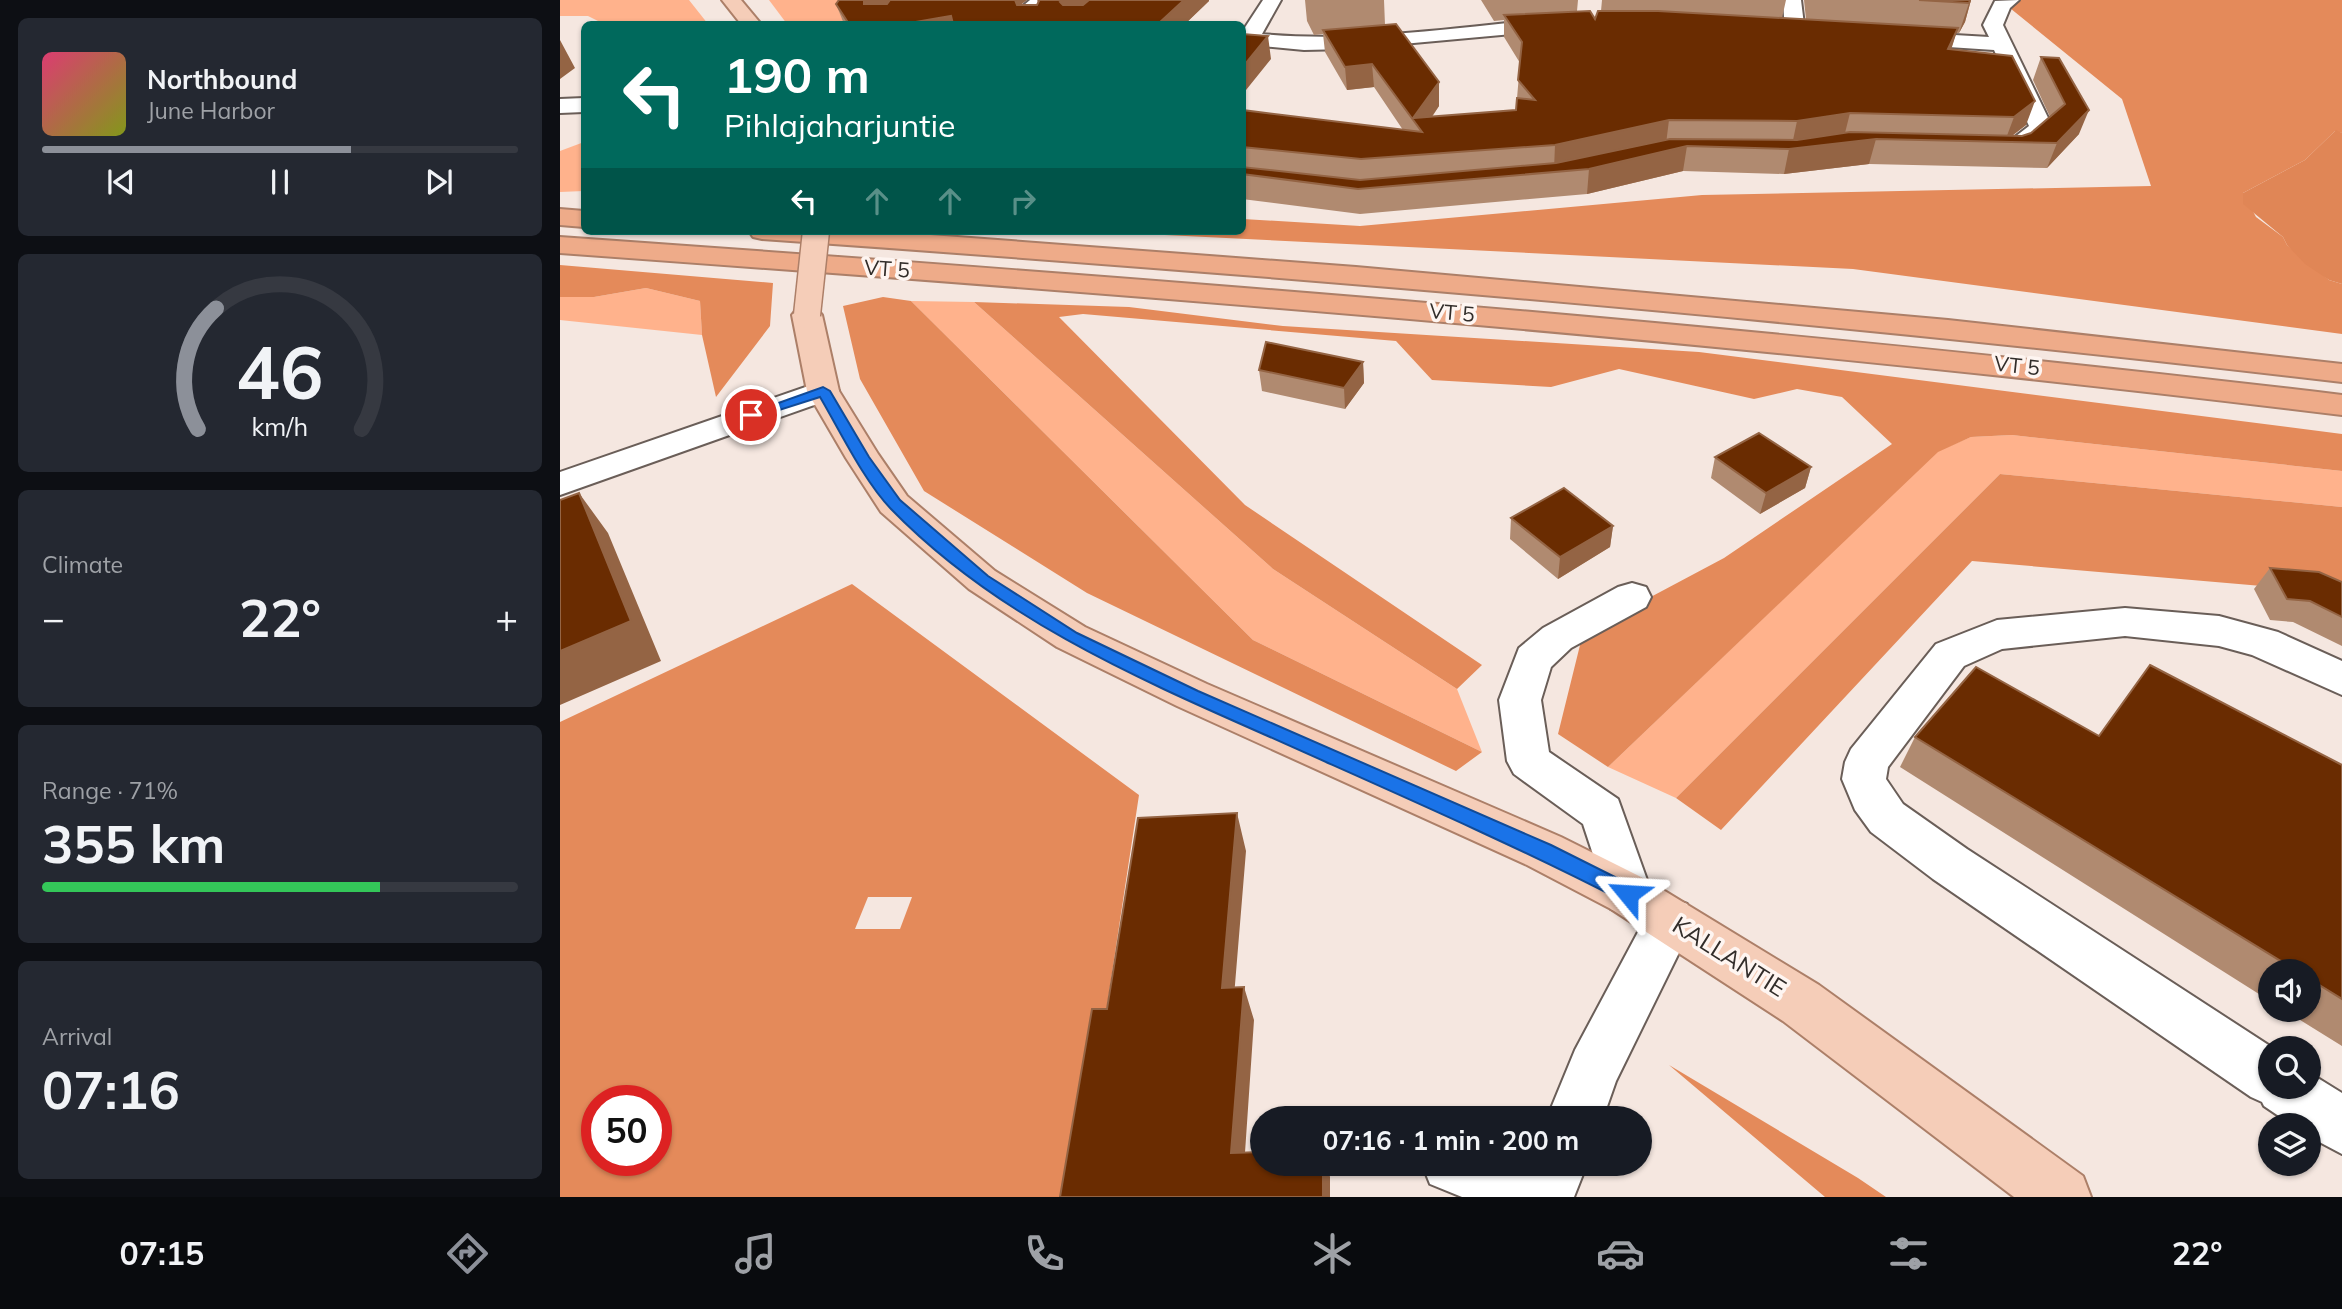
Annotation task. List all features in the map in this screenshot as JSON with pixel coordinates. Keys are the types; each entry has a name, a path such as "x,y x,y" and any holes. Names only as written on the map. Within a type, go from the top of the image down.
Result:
{"highway":[{"path":"560,217 581,219"},
{"name":"VT 5","path":"820,235 1185,260 1813,315 2342,373"},
{"name":"VT 5","path":"560,245 1168,289 1819,345 2342,405"}],"main road":[{"path":"731,0 748,21"},
{"name":"KALLANTIE","path":"816,235 807,316 823,391 894,504 982,580 1071,637 1192,695 1544,851 1649,907 1801,1003 2062,1197"}],"street":[{"path":"1032,21 1027,11 1042,0"},
{"path":"1246,38 1260,24 1272,0"},
{"path":"1769,32 1802,34 1792,0"},
{"path":"1973,150 2012,150 2041,128 1993,25 2001,5 2010,0"},
{"path":"1246,38 1304,44 1348,43 1551,16 1581,24"},
{"path":"1888,38 2002,44"},
{"path":"560,106 581,105"},
{"path":"560,484 823,391"},
{"path":"1580,1106 1649,907 1602,813 1529,761 1520,700 1533,659 1557,638 1632,597"},
{"path":"2258,1070 1950,864 1887,818 1871,797 1864,779 1867,762 1950,655 1997,635 2125,622 2219,631 2264,643 2342,679"},
{"path":"2301,1099 2342,1126"},
{"path":"1484,1176 1544,1197 1553,1176"}],"shaded area":[{"path":"560,0 689,0 706,21 598,21 588,16 560,16"},
{"path":"769,0 867,0 848,21 785,21"},
{"path":"2000,0 2342,0 2342,133 2335,131 2305,160 2243,193 2256,217 2283,237 2287,245 2329,280 2342,284 2342,334 1853,269 1164,235 1246,235 1246,219 1360,226 1702,195 2151,186 2122,99"},
{"path":"2336,130 2342,133 2342,284 2329,280 2305,264 2283,237 2243,204 2243,193 2305,160"},
{"path":"581,143 581,191 560,192 560,151"},
{"path":"560,265 773,283 770,326 716,397 702,335 700,301 646,288 594,297 560,297"},
{"path":"646,288 700,301 702,335 560,320 560,297 594,297"},
{"path":"883,297 911,301 1253,640 1482,752 1456,771 1087,593 924,491 860,379 843,306"},
{"path":"911,301 974,302 1273,569 1457,689 1482,752 1253,640"},
{"path":"974,302 1129,307 1283,326 1699,352 2342,434 2342,471 2012,435 1971,437 1938,452 1608,767 1558,734 1583,633 1724,558 1892,444 1842,397 1797,389 1754,399 1619,369 1551,387 1432,380 1396,341 1083,314 1059,317 1245,505 1482,665 1457,689 1273,569"},
{"path":"2012,435 2342,471 2342,507 2000,474 1676,798 1608,767 1938,451 1971,437"},
{"path":"2000,474 2342,507 2342,593 1972,561 1721,830 1676,798"},
{"path":"852,584 1139,795 1078,1197 560,1197 560,722","holes":["868,897 912,897 900,929 855,929"]},
{"path":"1669,1065 1858,1178 1886,1197 1825,1197"}],"building":[{"path":"839,0 887,4 890,0 1015,0 1017,5 1037,5 1039,0 1063,0 1060,2 1063,5 1083,5 1089,0 1184,0 1161,21 952,21 951,16 922,21 847,21 836,4"},
{"path":"1919,0 1970,0 1969,3"},
{"path":"1590,11 1595,19 1598,11 1658,11 1958,28 1948,49 2012,56 2035,101 2014,117 1850,113 1797,121 1669,120 1555,145 1361,159 1246,147 1246,110 1422,132 1372,64 1345,67 1323,30 1396,24 1439,82 1413,118 1516,110 1517,98 1535,100 1518,80 1522,42 1504,15"},
{"path":"1246,34 1268,36 1246,63"},
{"path":"2041,57 2059,58 2089,110 2057,143 1876,139 1789,149 1687,146 1589,169 1358,189 1246,175 1246,167 1360,180 1556,163 1670,139 1797,140 1850,132 2022,136 2031,133 2065,104"},
{"path":"1266,342 1363,362 1344,388 1259,370"},
{"path":"1759,433 1811,467 1766,493 1715,457"},
{"path":"1564,488 1613,526 1560,557 1511,518"},
{"path":"579,493 631,621 560,651 560,500"},
{"path":"2270,568 2319,572 2342,582 2342,617 2310,601 2287,599"},
{"path":"2150,665 2342,765 2342,999 2321,986 2321,959 2277,959 1915,737 1976,667 2099,736"},
{"path":"1237,813 1222,988 1244,987 1231,1153 1250,1152 1250,1176 1323,1176 1323,1197 1060,1197 1092,1009 1107,1009 1138,818"}],"route":[{"path":"751,415 823,391 894,504 982,580 1071,637 1192,695 1544,851 1628,894"}]}
